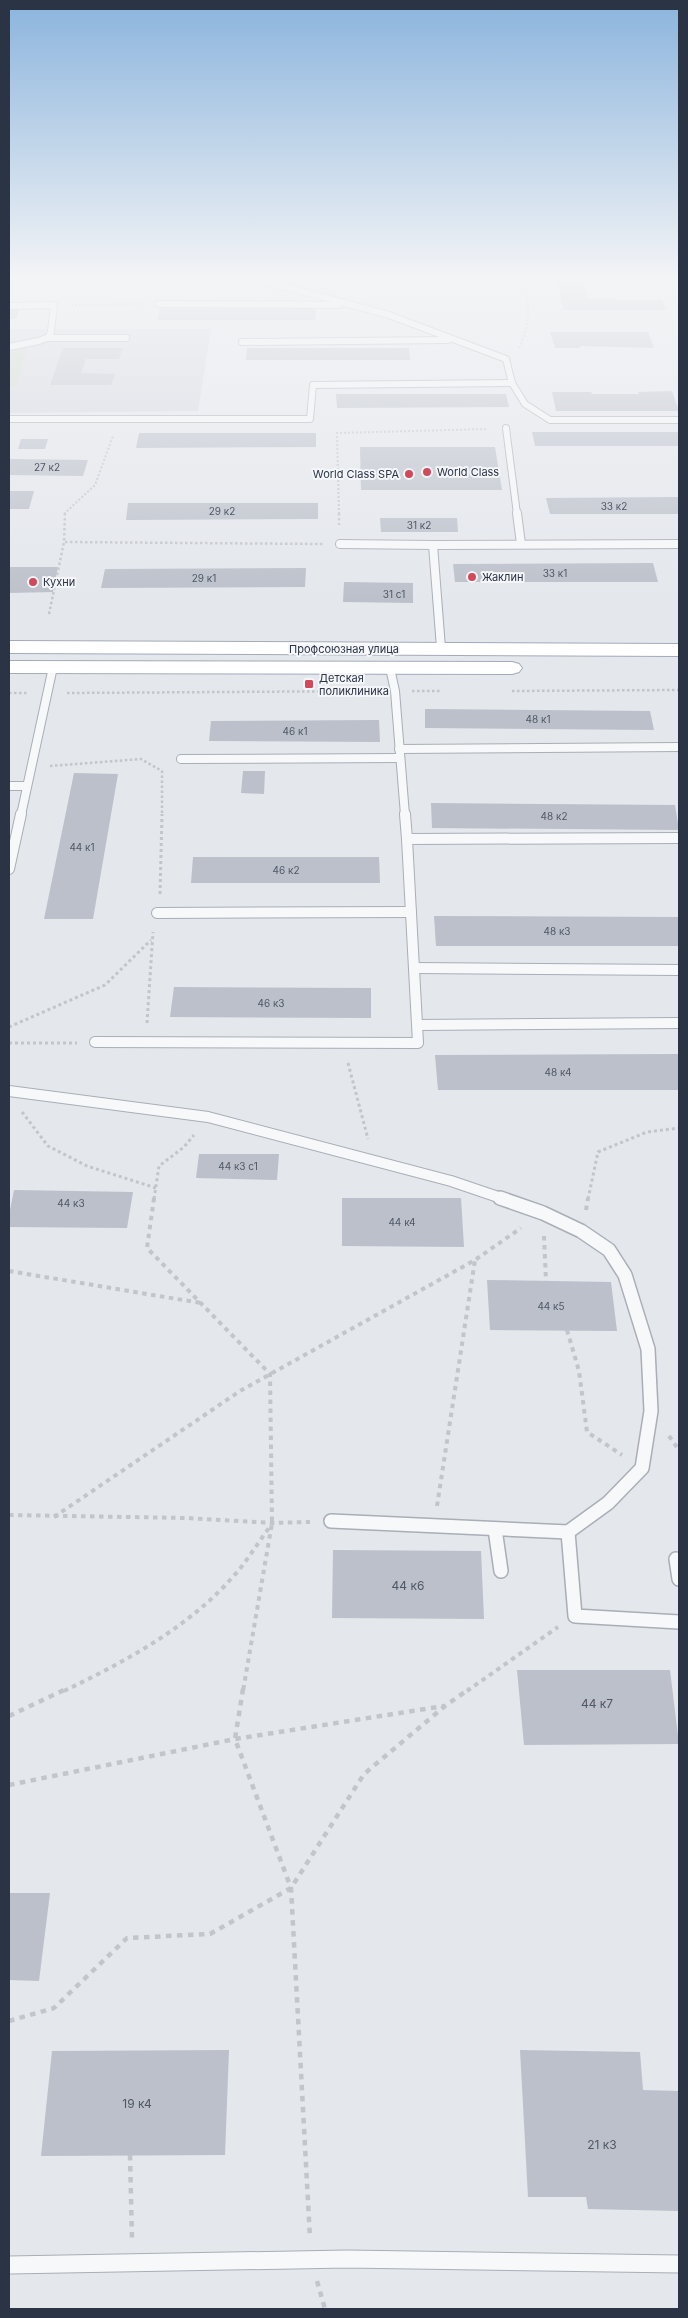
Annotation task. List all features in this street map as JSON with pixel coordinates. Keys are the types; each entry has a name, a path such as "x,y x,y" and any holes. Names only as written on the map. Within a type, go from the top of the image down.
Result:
{"main road":[{"name":"Профсоюзная улица","path":"9,647 679,650"},
{"name":"Профсоюзная улица","path":"9,667 679,667"}],"lane":[{"path":"9,419 310,419 313,386"},
{"path":"514,386 525,404 550,420 679,420"},
{"path":"506,428 522,544"},
{"path":"340,544 679,544"},
{"path":"433,545 441,648"},
{"path":"9,869 53,667"},
{"path":"95,1042 418,1043 407,839 395,691 390,668"},
{"path":"181,759 679,748"},
{"path":"9,786 27,786"},
{"path":"407,839 679,838"},
{"path":"158,913 411,912"},
{"path":"414,968 679,970"},
{"path":"418,1025 679,1023"},
{"path":"9,1091 208,1116 452,1181 543,1213 582,1231 609,1250 625,1275 648,1349 652,1411 642,1468 608,1503 568,1532 331,1521"},
{"path":"495,1529 501,1571"},
{"path":"568,1532 575,1616 679,1622"},
{"path":"676,1559 679,1579"},
{"path":"9,2265 347,2259 679,2264"}],"path":[{"path":"50,614 64,542 64,514 95,485 119,418"},
{"path":"64,542 340,544 337,433 506,428"},
{"path":"503,691 679,690"},
{"path":"9,693 444,691"},
{"path":"32,767 141,759 162,771 162,875 158,913 152,939 146,1042"},
{"path":"9,1027 105,985 152,939"},
{"path":"9,1043 95,1042"},
{"path":"343,1043 373,1160"},
{"path":"20,1110 48,1146 87,1166 156,1188"},
{"path":"208,1116 184,1147 160,1166 147,1248 270,1374 272,1523 235,1739 291,1888 311,2261 325,2309"},
{"path":"582,1231 598,1152 634,1134 661,1128 679,1128"},
{"path":"54,1517 240,1391 475,1260 543,1213"},
{"path":"543,1213 546,1281"},
{"path":"434,1526 475,1260"},
{"path":"9,1271 200,1303"},
{"path":"567,1330 579,1371 587,1432 642,1468"},
{"path":"9,1515 187,1518 272,1523 331,1521"},
{"path":"9,1716 66,1690 175,1628 227,1584 272,1523"},
{"path":"9,2021 54,2008 127,1938 210,1934 291,1888 364,1774 445,1706 575,1616"},
{"path":"9,1785 235,1739 445,1706"},
{"path":"130,2156 133,2263"}],"shaded area":[{"path":"9,386 202,386 198,411 9,413"}],"building":[{"path":"672,391 679,411 556,411 552,392 639,394 638,392"},
{"path":"336,394 506,394 509,407 337,408"},
{"path":"532,432 679,432 679,446 535,446"},
{"path":"139,433 316,433 316,447 136,448"},
{"path":"21,439 48,439 45,449 18,449"},
{"path":"360,447 495,447 502,490 361,490"},
{"path":"9,459 88,460 83,476 9,475"},
{"path":"9,491 34,491 29,509 9,509"},
{"path":"679,497 679,514 550,514 546,498"},
{"path":"128,503 318,503 318,519 126,520"},
{"path":"380,518 457,518 458,532 381,532"},
{"path":"653,563 658,582 455,582 453,564"},
{"path":"9,567 58,567 53,592 9,593"},
{"path":"306,568 305,587 101,588 105,569"},
{"path":"344,582 413,583 413,603 343,602"},
{"path":"425,709 650,711 654,730 425,728"},
{"path":"379,720 380,742 209,741 211,721"},
{"path":"243,771 265,771 264,794 241,793"},
{"path":"74,773 118,774 93,919 44,919"},
{"path":"431,803 675,805 679,830 432,828"},
{"path":"193,857 379,857 380,883 191,883"},
{"path":"434,916 679,917 679,946 436,946"},
{"path":"174,987 371,988 371,1018 170,1017"},
{"path":"679,1054 679,1090 438,1090 435,1055"},
{"path":"199,1154 279,1154 277,1180 196,1178"},
{"path":"14,1190 133,1192 127,1228 9,1227 9,1215"},
{"path":"342,1198 461,1198 464,1247 342,1246"},
{"path":"487,1280 611,1282 617,1331 490,1330"},
{"path":"333,1550 481,1551 484,1619 332,1618"},
{"path":"517,1670 670,1670 679,1744 524,1745"},
{"path":"9,1893 50,1893 39,1981 9,1980"},
{"path":"229,2050 225,2155 41,2156 52,2051"},
{"path":"520,2050 640,2052 643,2090 679,2091 679,2211 588,2209 586,2197 528,2197"}],"place":[{"name":"World Class","path":"427,472"},
{"name":"World Class SPA","path":"409,474"},
{"name":"Жаклин","path":"472,577"},
{"name":"Кухни","path":"33,582"},
{"name":"Детская поликлиника","path":"309,684"}]}
